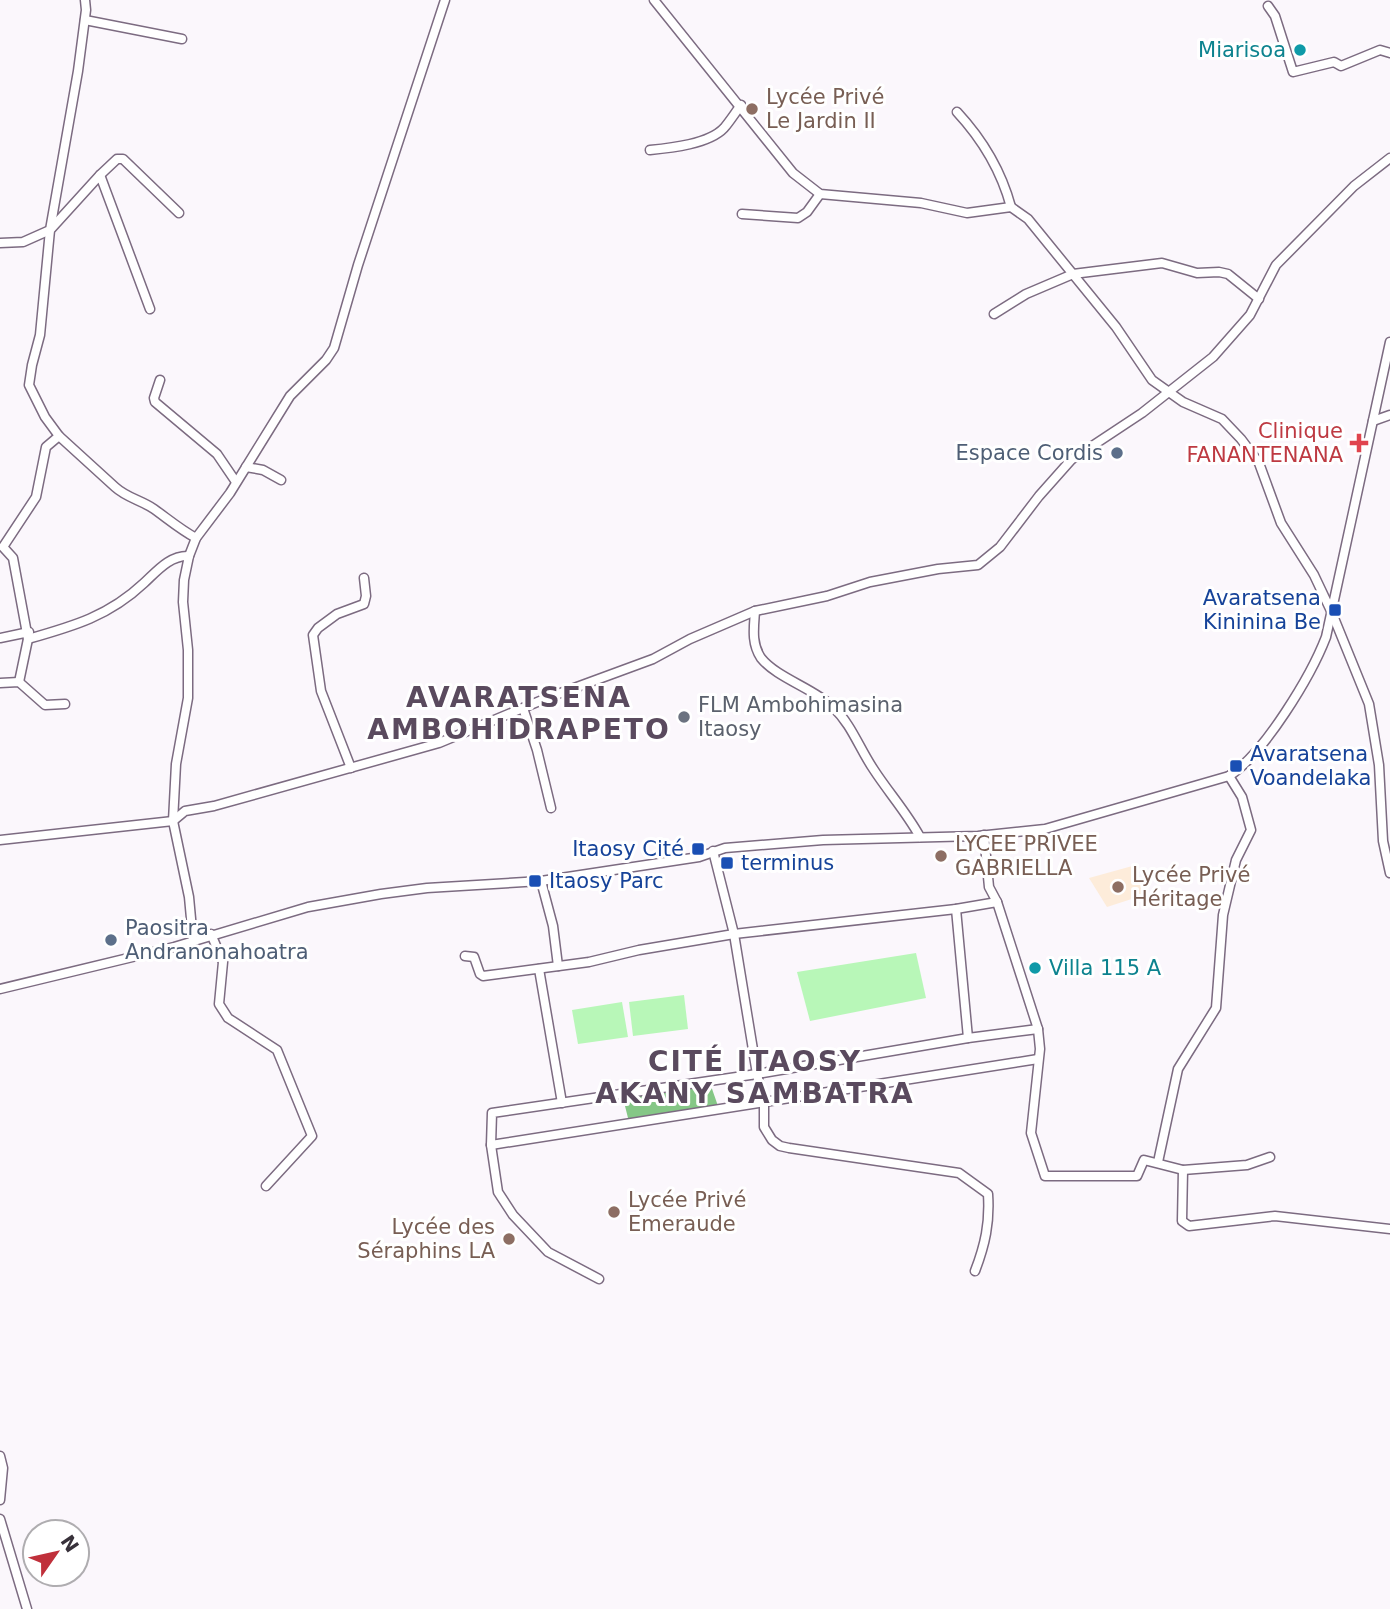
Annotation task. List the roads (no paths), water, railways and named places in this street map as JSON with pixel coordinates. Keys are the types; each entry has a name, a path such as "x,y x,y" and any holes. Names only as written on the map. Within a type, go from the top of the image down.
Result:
{"street":[{"path":"85,0 78,71 50,230 40,335 29,385 45,417 59,436 125,495 154,509 174,526 196,538"},
{"path":"193,940 189,897 173,821 176,764 188,698 188,650 183,602 189,556 196,538 246,467 290,397 334,348 358,265 445,0"},
{"path":"654,0 793,173 820,194 921,203 967,213 1011,207"},
{"path":"1268,6 1275,16 1293,72 1334,61 1341,66 1380,50 1390,53"},
{"path":"85,20 182,39"},
{"path":"650,150 692,143 722,130 741,105"},
{"path":"957,111 972,129 1003,179 1011,207 1028,219 1073,274 1116,327 1152,380 1183,402 1222,419 1259,463 1281,523 1314,575 1369,704 1379,765 1383,841 1390,873"},
{"path":"0,840 173,821 185,811 214,806 439,743 653,659 690,639 755,611 827,596 870,582 938,569 978,565 1000,547 1071,460 1142,413 1226,344 1250,315 1269,276 1285,256 1354,186 1390,158"},
{"path":"0,243 23,242 50,230 117,159 122,159 179,213"},
{"path":"100,175 150,309"},
{"path":"742,215 798,218 807,212 820,194"},
{"path":"994,314 1026,294 1073,274 1162,263 1197,273 1228,274 1259,299"},
{"path":"0,989 99,966 308,907 381,894 427,888 541,881 699,857 725,848 984,835 1045,829 1229,776 1238,771 1261,745 1306,681 1326,637 1390,342"},
{"path":"160,380 154,398 156,402 217,454 236,482"},
{"path":"1373,421 1390,415"},
{"path":"19,682 29,636 13,558 2,547 36,497 46,447 59,436"},
{"path":"246,467 256,468 281,480"},
{"path":"0,638 67,629 100,615 129,596 167,563 182,555 189,556"},
{"path":"351,768 321,691 313,635 337,614 364,604 364,578"},
{"path":"755,611 754,642 763,660 816,694 845,718 874,771 904,809 920,837"},
{"path":"0,683 19,682 45,705 65,704"},
{"path":"523,708 537,750 551,808"},
{"path":"1158,1162 1178,1069 1216,1008 1223,915 1236,860 1251,830 1242,797 1229,776"},
{"path":"984,835 989,887 997,902 1038,1029 1040,1049 1031,1133 1045,1176 1137,1176 1144,1160 1183,1170 1247,1165 1270,1157"},
{"path":"713,852 734,934 764,1104 764,1127 772,1140 780,1146 959,1173 975,1183 988,1194 989,1216 986,1243 975,1271"},
{"path":"541,881 553,926 558,965"},
{"path":"465,956 474,957 483,976 589,962 639,950 734,934 997,902"},
{"path":"956,909 968,1038"},
{"path":"211,934 223,962 219,1004 228,1018 277,1050 312,1136 266,1186"},
{"path":"539,970 562,1103"},
{"path":"599,1279 548,1252 513,1215 498,1192 491,1145 492,1114 1038,1029"},
{"path":"491,1145 1038,1059"},
{"path":"1183,1170 1182,1221 1189,1226 1275,1216 1390,1229"},
{"path":"0,1456 3,1468 0,1500"},
{"path":"0,1519 27,1609"}],"place":[{"name":"Miarisoa","path":"1300,50"},
{"name":"Lycée Privé Le Jardin II","path":"752,109"},
{"name":"Clinique FANANTENANA","path":"1359,443"},
{"name":"Espace Cordis","path":"1117,453"},
{"name":"Avaratsena Kininina Be","path":"1335,610"},
{"name":"FLM Ambohimasina Itaosy","path":"684,717"},
{"name":"Avaratsena Voandelaka","path":"1236,766"},
{"name":"Itaosy Cité","path":"698,849"},
{"name":"LYCEE PRIVEE GABRIELLA","path":"941,856"},
{"name":"terminus","path":"727,863"},
{"name":"Itaosy Parc","path":"535,881"},
{"name":"Lycée Privé Héritage","path":"1118,887"},
{"name":"Paositra Andranonahoatra","path":"111,940"},
{"name":"Villa 115 A","path":"1035,968"},
{"name":"Lycée Privé Emeraude","path":"614,1212"},
{"name":"Lycée des Séraphins LA","path":"509,1239"}],"district":[{"name":"AVARATSENA AMBOHIDRAPETO","path":"519,713"},
{"name":"CITÉ ITAOSY AKANY SAMBATRA","path":"755,1077"}]}
